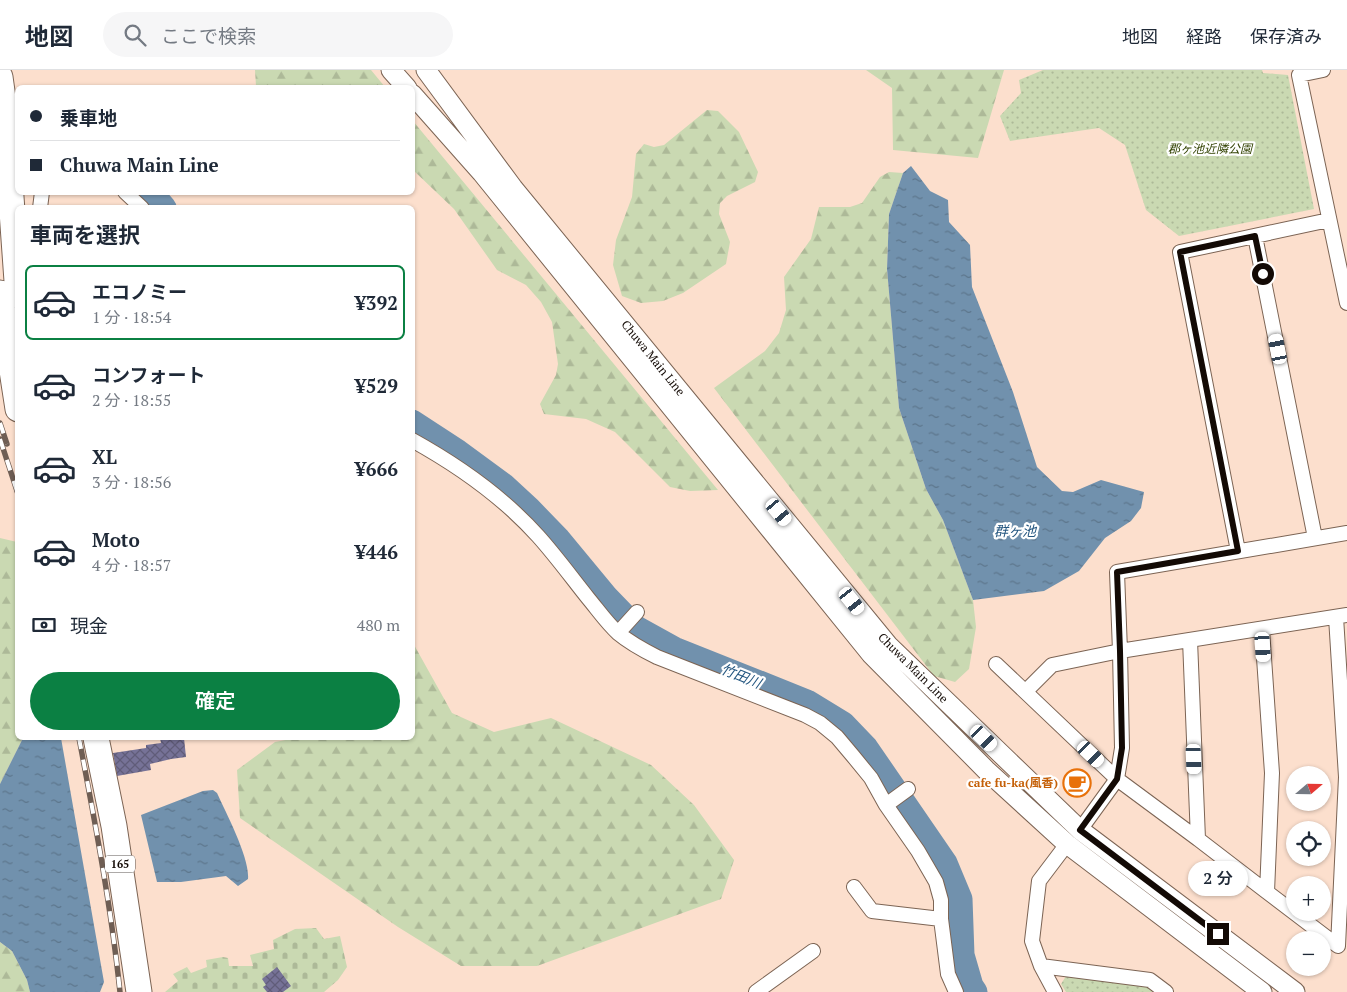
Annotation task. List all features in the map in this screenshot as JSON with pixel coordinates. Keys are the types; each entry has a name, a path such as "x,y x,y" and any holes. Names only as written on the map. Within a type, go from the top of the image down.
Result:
{"highway":[{"path":"0,77 11,259 15,280"},
{"path":"0,293 15,389"},
{"name":"165","path":"96,740 114,826 139,992"}],"main road":[{"path":"391,70 404,85"},
{"name":"Chuwa Main Line","path":"426,70 513,188 888,645 1080,830 1295,992"},
{"name":"Chuwa Main Line","path":"415,97 482,174 871,654 986,770 1067,844 1262,992"}],"street":[{"path":"1323,70 1299,75 1347,303"},
{"path":"128,195 139,205"},
{"path":"1238,551 1180,252 1329,220"},
{"path":"1255,236 1315,538"},
{"path":"415,442 435,452 478,480 510,507 539,537 604,618 618,633 636,646 657,657 804,714 820,723 837,737 871,778 886,805 918,851 936,882 941,900 941,919 948,974 956,992"},
{"path":"1080,830 1117,779 1122,748 1117,572 1347,533"},
{"path":"618,633 637,612"},
{"path":"1026,692 1052,665 1120,651 1342,616 1346,777 1342,948"},
{"path":"1262,629 1272,773 1267,892"},
{"path":"1190,640 1198,839"},
{"path":"996,664 1117,779 1342,948"},
{"path":"886,805 908,788"},
{"path":"1055,992 1040,966 1032,942 1039,881 1067,844"},
{"path":"854,887 872,911 941,919"},
{"path":"756,992 813,951"},
{"path":"1040,966 1150,980 1166,992"}],"green space":[{"path":"255,70 371,70 383,85 256,85"},
{"path":"866,70 1004,70 978,158 893,150 892,88"},
{"name":"郡ヶ池近隣公園","path":"1043,70 1262,70 1263,73 1288,75 1314,209 1179,236 1146,210 1125,145 1099,128 1010,141 1000,116 1021,93 1019,80"},
{"path":"707,110 718,111 739,132 758,172 755,182 727,196 720,203 719,214 730,242 726,264 683,293 663,301 641,303 622,296 613,265 616,240 632,197 636,154 644,144 654,147 664,145"},
{"path":"415,123 718,490 690,491 670,487 615,432 586,419 544,414 540,404 556,375 558,364 552,322 541,302 526,285 497,270 454,209 415,172"},
{"path":"889,172 903,173 889,214 887,269 899,408 926,489 943,520 973,600 976,627 969,669 955,682 934,676 714,388 765,351 779,333 786,310 784,277 811,239 819,207 850,207 862,203 880,177"},
{"path":"0,538 15,542 15,740 22,740 0,784"},
{"path":"415,647 452,713 494,732 551,718 651,765 694,805 734,860 721,899 537,966 461,966 398,927 240,818 237,770 275,742 286,740 415,740"},
{"path":"316,928 324,939 340,936 347,967 338,980 324,992 165,992 178,981 173,974 187,967 191,973 207,967 206,960 223,957 228,958 229,966 253,966 250,955 274,949 273,940 295,929"},
{"path":"0,942 12,951 27,980 30,992 0,992"},
{"path":"1068,973 1147,982 1157,992 1066,992 1061,984"}],"water":[{"name":"群ヶ池","path":"911,166 930,191 948,200 949,222 970,245 972,287 1013,392 1037,467 1062,491 1073,492 1101,480 1144,492 1141,508 1131,521 1105,538 1079,571 1044,591 973,600 943,520 926,489 899,408 887,269 889,214 903,173"},
{"path":"22,740 61,740 104,982 100,992 30,992 27,980 12,951 0,942 0,784"},
{"path":"213,790 217,793 241,848 248,870 248,879 238,886 226,876 181,882 157,882 141,815 203,791"}],"building":[{"path":"160,740 184,740 186,757 150,764 151,770 117,776 113,753 146,748 146,745 161,743"},
{"path":"277,967 291,986 283,992 267,992 263,987 266,985 262,979"}],"waterway":[{"name":"竹田川","path":"153,195 161,205"},
{"name":"竹田川","path":"415,424 503,485 529,509 558,539 606,597 636,628 674,649 807,702 843,724 866,748 945,863 960,899 962,955 971,986 975,992"}],"railway":[{"path":"0,423 7,444"},
{"path":"0,439 15,485"},
{"path":"79,740 97,833 120,992"}],"place":[{"name":"cafe fu-ka(風香)","path":"1077,783"}],"route":[{"path":"1218,934 1080,830 1117,779 1120,764 1122,748 1117,572 1238,551 1180,252 1255,236 1263,274"}]}
